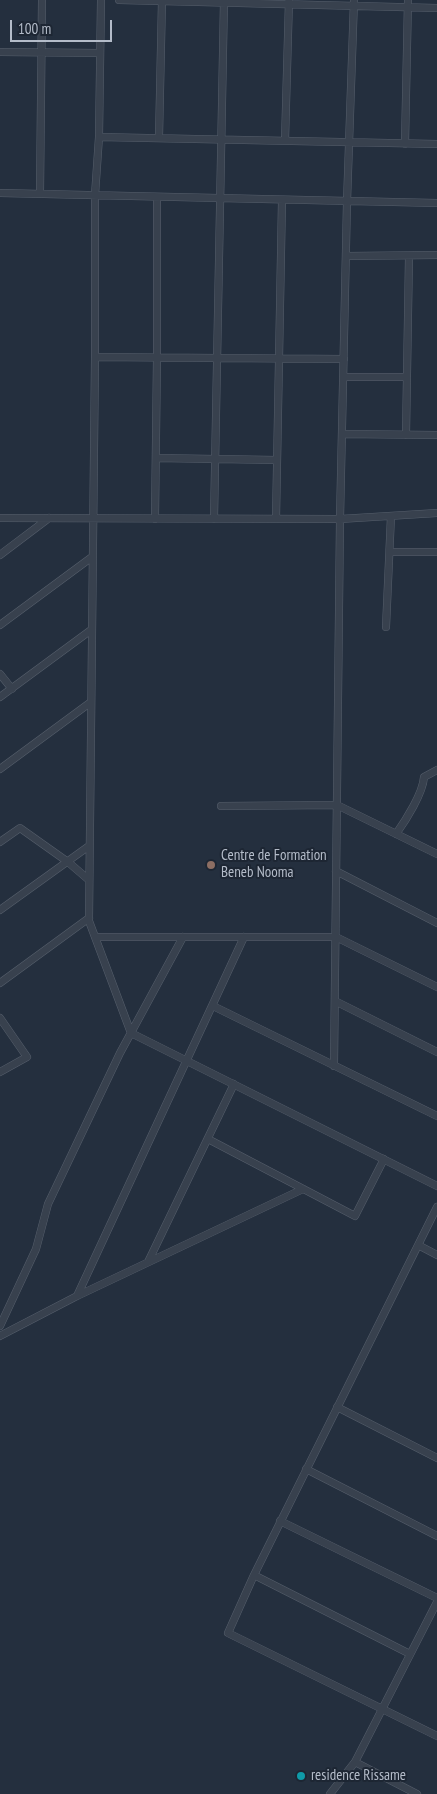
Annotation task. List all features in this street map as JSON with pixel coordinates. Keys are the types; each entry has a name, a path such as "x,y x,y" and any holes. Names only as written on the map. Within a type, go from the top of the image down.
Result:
{"street":[{"path":"40,194 42,0"},
{"path":"102,0 99,137 95,195 89,918 131,1033 437,1186"},
{"path":"119,0 408,4 437,8"},
{"path":"159,138 162,0"},
{"path":"214,519 224,1"},
{"path":"286,141 289,2"},
{"path":"334,1066 340,518 347,202 354,3"},
{"path":"405,144 408,4"},
{"path":"0,52 100,53"},
{"path":"99,137 437,144"},
{"path":"0,193 437,203"},
{"path":"155,519 156,197"},
{"path":"276,519 282,200"},
{"path":"346,256 437,255"},
{"path":"406,435 408,256"},
{"path":"95,357 344,359"},
{"path":"343,377 407,377"},
{"path":"342,434 437,435"},
{"path":"156,458 277,460"},
{"path":"0,518 276,519 437,513"},
{"path":"386,627 392,516"},
{"path":"0,555 49,518"},
{"path":"390,552 437,552"},
{"path":"0,625 92,557"},
{"path":"0,697 91,630"},
{"path":"0,674 12,688"},
{"path":"0,769 91,702"},
{"path":"396,834 420,793 424,777 437,770"},
{"path":"221,806 337,805 437,854"},
{"path":"0,842 20,828 68,862 89,880"},
{"path":"0,910 89,846"},
{"path":"336,871 437,923"},
{"path":"0,983 89,918"},
{"path":"95,937 336,937 437,987"},
{"path":"0,1326 36,1249 48,1204 120,1053 183,937"},
{"path":"76,1296 244,937"},
{"path":"335,1001 437,1052"},
{"path":"213,1006 437,1116"},
{"path":"0,1018 27,1057 0,1072"},
{"path":"148,1262 234,1084"},
{"path":"208,1139 355,1216 384,1160"},
{"path":"0,1336 76,1296 302,1189"},
{"path":"437,1207 306,1469 228,1633 437,1736"},
{"path":"418,1245 437,1255"},
{"path":"337,1407 437,1458"},
{"path":"306,1469 437,1536"},
{"path":"280,1522 437,1600 355,1762 330,1794"},
{"path":"254,1575 410,1654"},
{"path":"355,1762 417,1794"}],"place":[{"name":"Centre de Formation Beneb Nooma","path":"211,865"},
{"name":"residence Rissame","path":"301,1776"}]}
